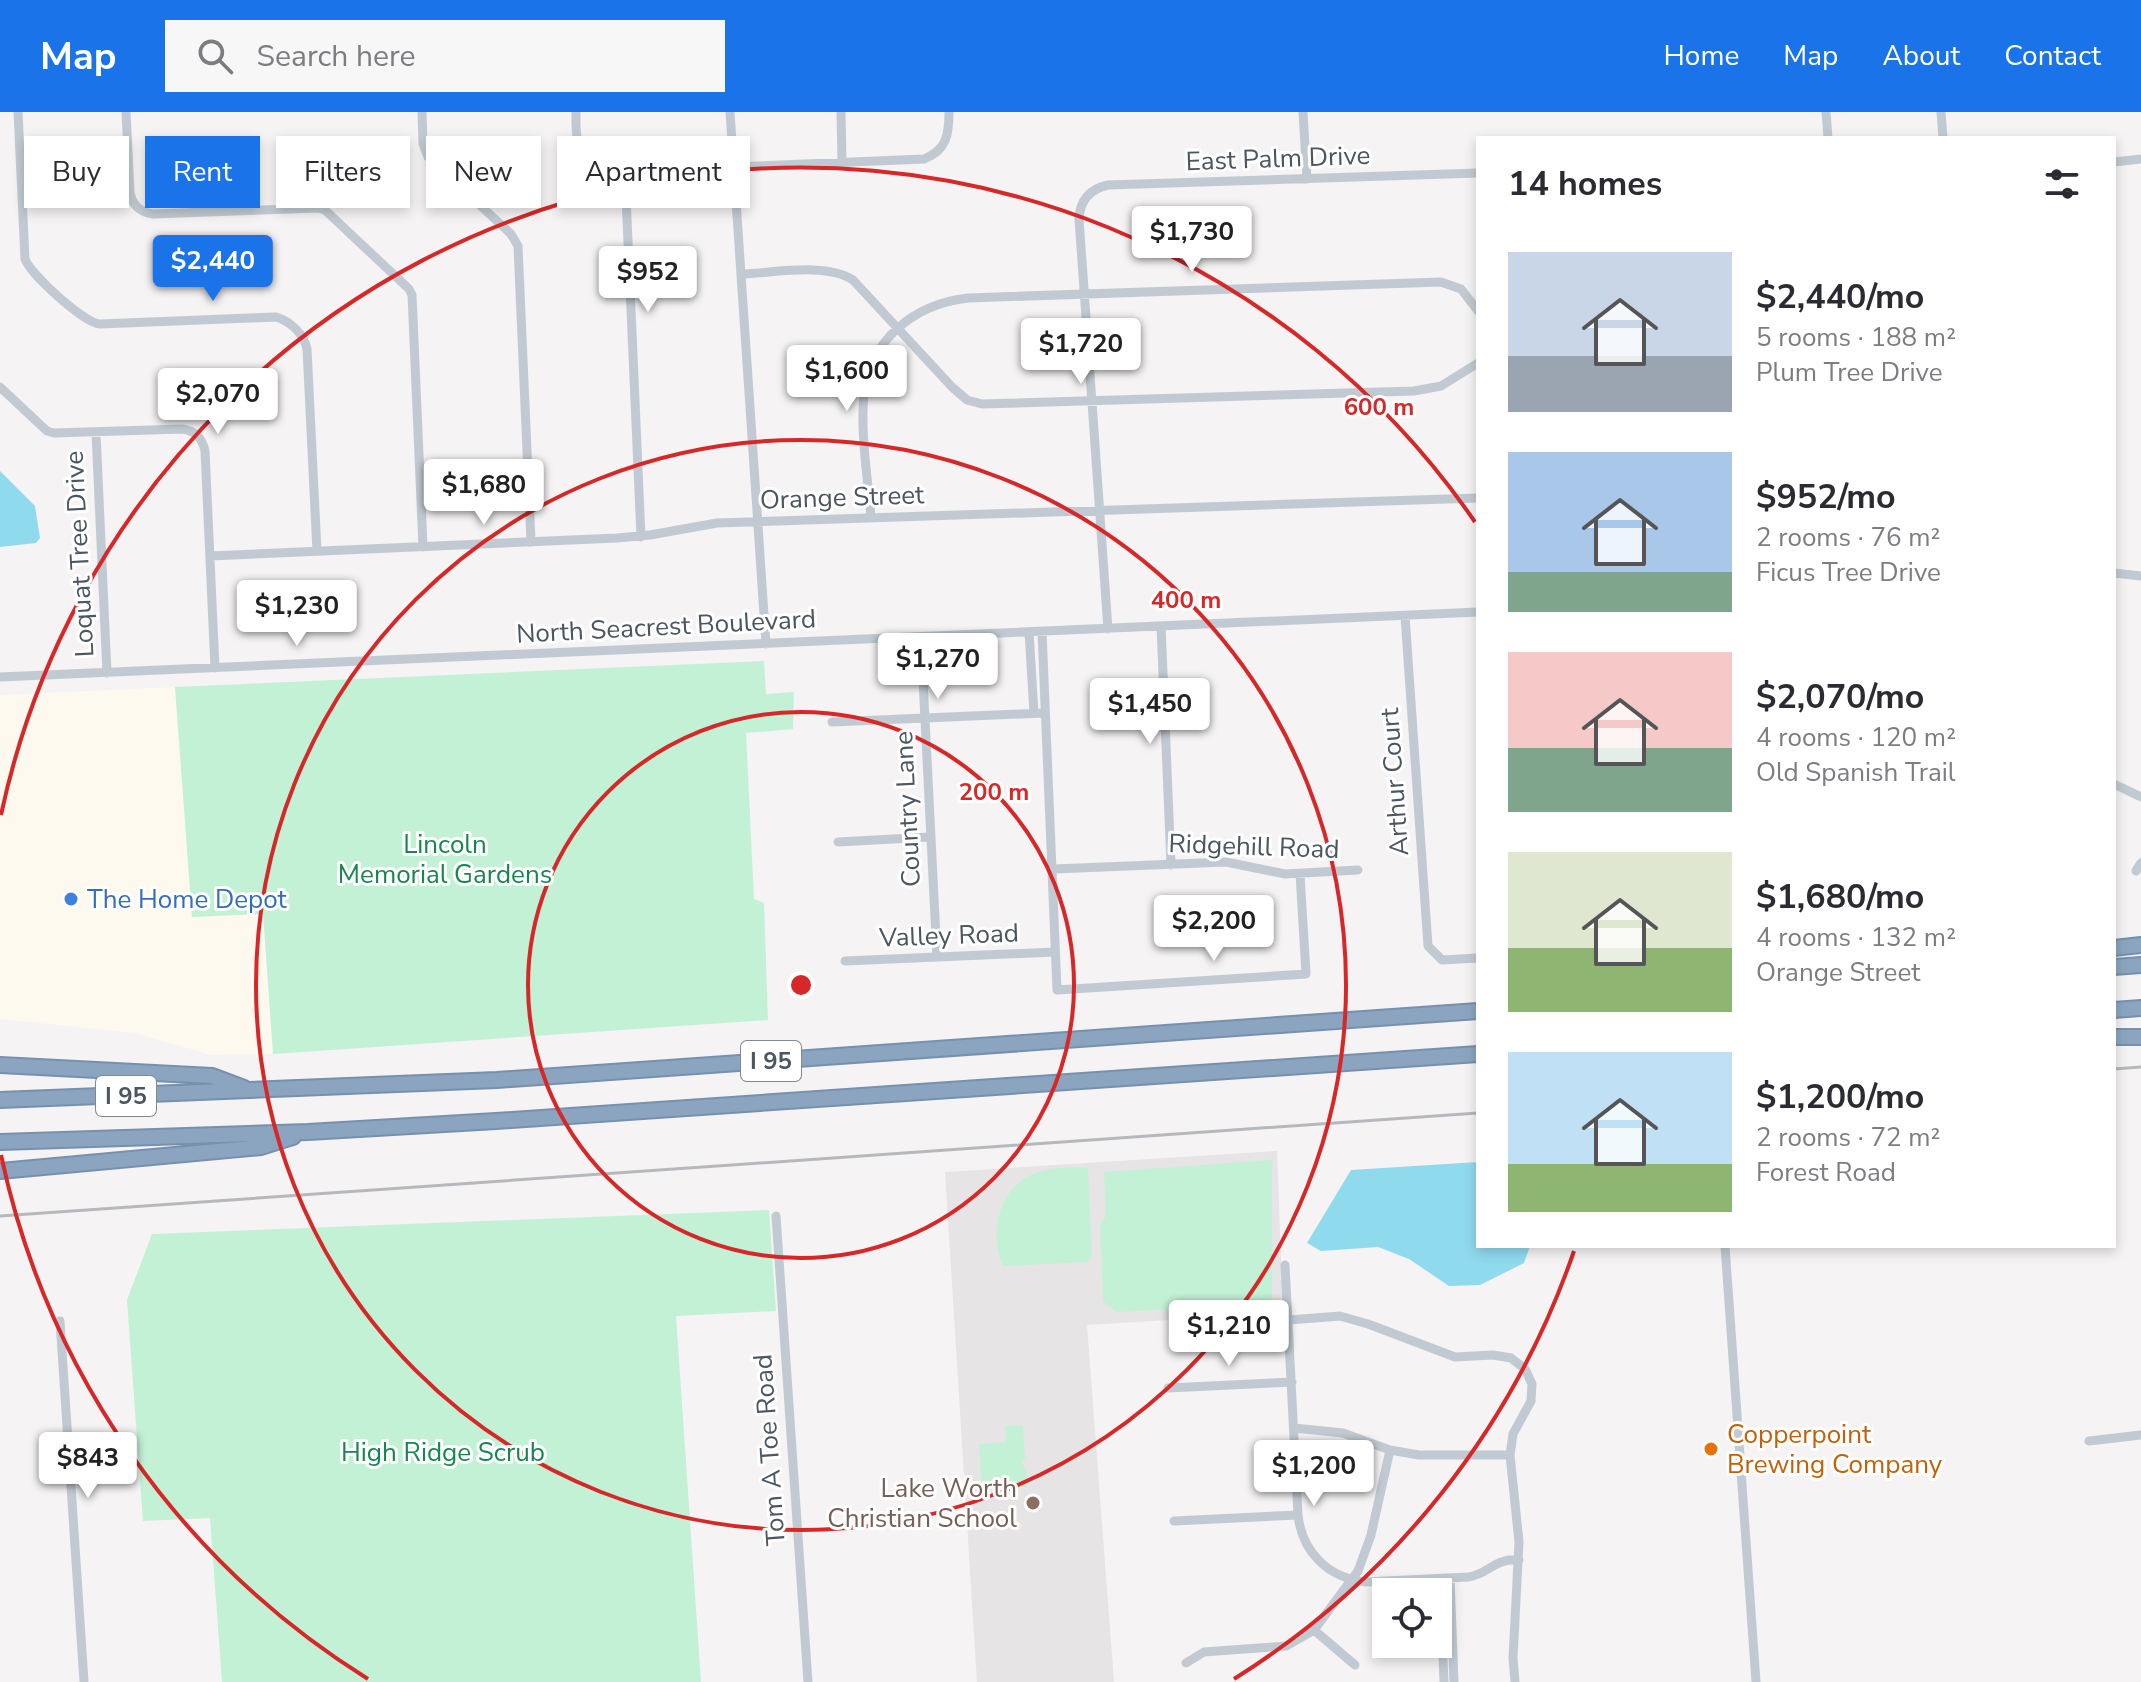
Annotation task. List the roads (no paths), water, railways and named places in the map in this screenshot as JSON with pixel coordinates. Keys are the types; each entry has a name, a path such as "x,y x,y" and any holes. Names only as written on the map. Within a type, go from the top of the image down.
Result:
{"highway":[{"path":"2116,948 2141,945"},
{"path":"2116,967 2141,965"},
{"path":"2116,1010 2141,1008"},
{"name":"I 95","path":"0,1100 509,1079 1476,1011"},
{"path":"2116,1037 2141,1037"},
{"name":"I 95","path":"0,1142 308,1132 547,1118 1476,1054"},
{"path":"0,1065 212,1076 252,1091"},
{"path":"0,1171 261,1147 308,1132"}],"street":[{"path":"18,112 25,259 32,271 87,321 100,324 276,317 302,336 307,349 317,551"},
{"path":"126,112 130,192 140,210 153,214 325,210 409,289 412,295 423,547"},
{"path":"422,112 423,144 428,157 511,234 518,246 531,542"},
{"path":"576,112 581,149 619,185 626,196 641,537"},
{"path":"730,112 732,136"},
{"path":"841,112 842,162"},
{"path":"750,166 924,159 944,144 949,132 949,112"},
{"path":"1303,112 1307,179"},
{"path":"1826,112 1828,136"},
{"path":"1941,112 1943,136"},
{"path":"2116,162 2141,159"},
{"name":"East Palm Drive","path":"1085,294 1079,219 1085,199 1095,190 1108,185 1476,173"},
{"path":"737,208 766,644"},
{"path":"742,274 821,270 845,275 952,387 973,403 993,405 1414,391 1441,386 1476,364"},
{"path":"871,518 864,393 875,357 897,328 924,309 953,300 1441,282 1461,289 1476,308"},
{"path":"1085,294 1108,629"},
{"path":"0,387 47,431 60,434 182,429 200,438 205,451 215,668"},
{"name":"Loquat Tree Drive","path":"96,433 107,673"},
{"name":"Orange Street","path":"210,556 641,537 702,525 758,522 1476,498"},
{"path":"2116,573 2141,576"},
{"name":"North Seacrest Boulevard","path":"0,677 1476,612"},
{"name":"Arthur Court","path":"1405,616 1428,946 1442,960 1476,958"},
{"path":"1161,626 1171,865"},
{"path":"1029,632 1054,869 1057,990 1306,974 1300,874"},
{"path":"1039,713 1042,632"},
{"name":"Country Lane","path":"922,660 937,957"},
{"path":"1031,668 1043,667"},
{"path":"832,722 1039,713"},
{"path":"2116,785 2141,797"},
{"path":"838,842 930,837"},
{"name":"Ridgehill Road","path":"1054,869 1226,862 1271,872 1300,874 1358,870"},
{"name":"Valley Road","path":"845,961 1055,952"},
{"name":"Tom A Toe Road","path":"776,1216 808,1682"},
{"path":"1725,1248 1756,1682"},
{"path":"1285,1265 1298,1515 1303,1537 1315,1557 1332,1572 1350,1579 1372,1582"},
{"path":"1289,1320 1340,1316 1455,1357 1493,1355 1511,1358 1525,1369 1532,1384 1531,1401 1513,1434 1510,1455 1519,1560 1513,1658 1515,1682"},
{"path":"60,1321 84,1682"},
{"path":"1168,1388 1292,1382"},
{"path":"1294,1428 1343,1433 1390,1450 1419,1455 1510,1455"},
{"path":"2089,1441 2141,1435"},
{"path":"1186,1663 1204,1652 1286,1646 1314,1630 1358,1571 1371,1535 1390,1450"},
{"path":"1174,1521 1298,1515"},
{"path":"1452,1578 1475,1576 1500,1560 1519,1560"},
{"path":"1314,1630 1355,1665"},
{"path":"1444,1682 1447,1658"},
{"path":"1449,1658 1454,1682"}],"water":[{"path":"0,471 35,506 40,538 36,543 0,547"},
{"path":"1476,1162 1476,1248 1529,1248 1524,1263 1480,1285 1449,1286 1409,1259 1378,1247 1321,1251 1307,1243 1351,1170"}],"railway":[{"path":"2116,1069 2141,1067"},
{"path":"0,1216 1476,1113"}],"place":[{"name":"The Home Depot","path":"71,899"},
{"name":"Copperpoint Brewing Company","path":"1711,1449"},
{"name":"Lake Worth Christian School","path":"1033,1503"}],"park label":[{"name":"Lincoln Memorial Gardens","path":"445,859"},
{"name":"High Ridge Scrub","path":"443,1452"}]}
